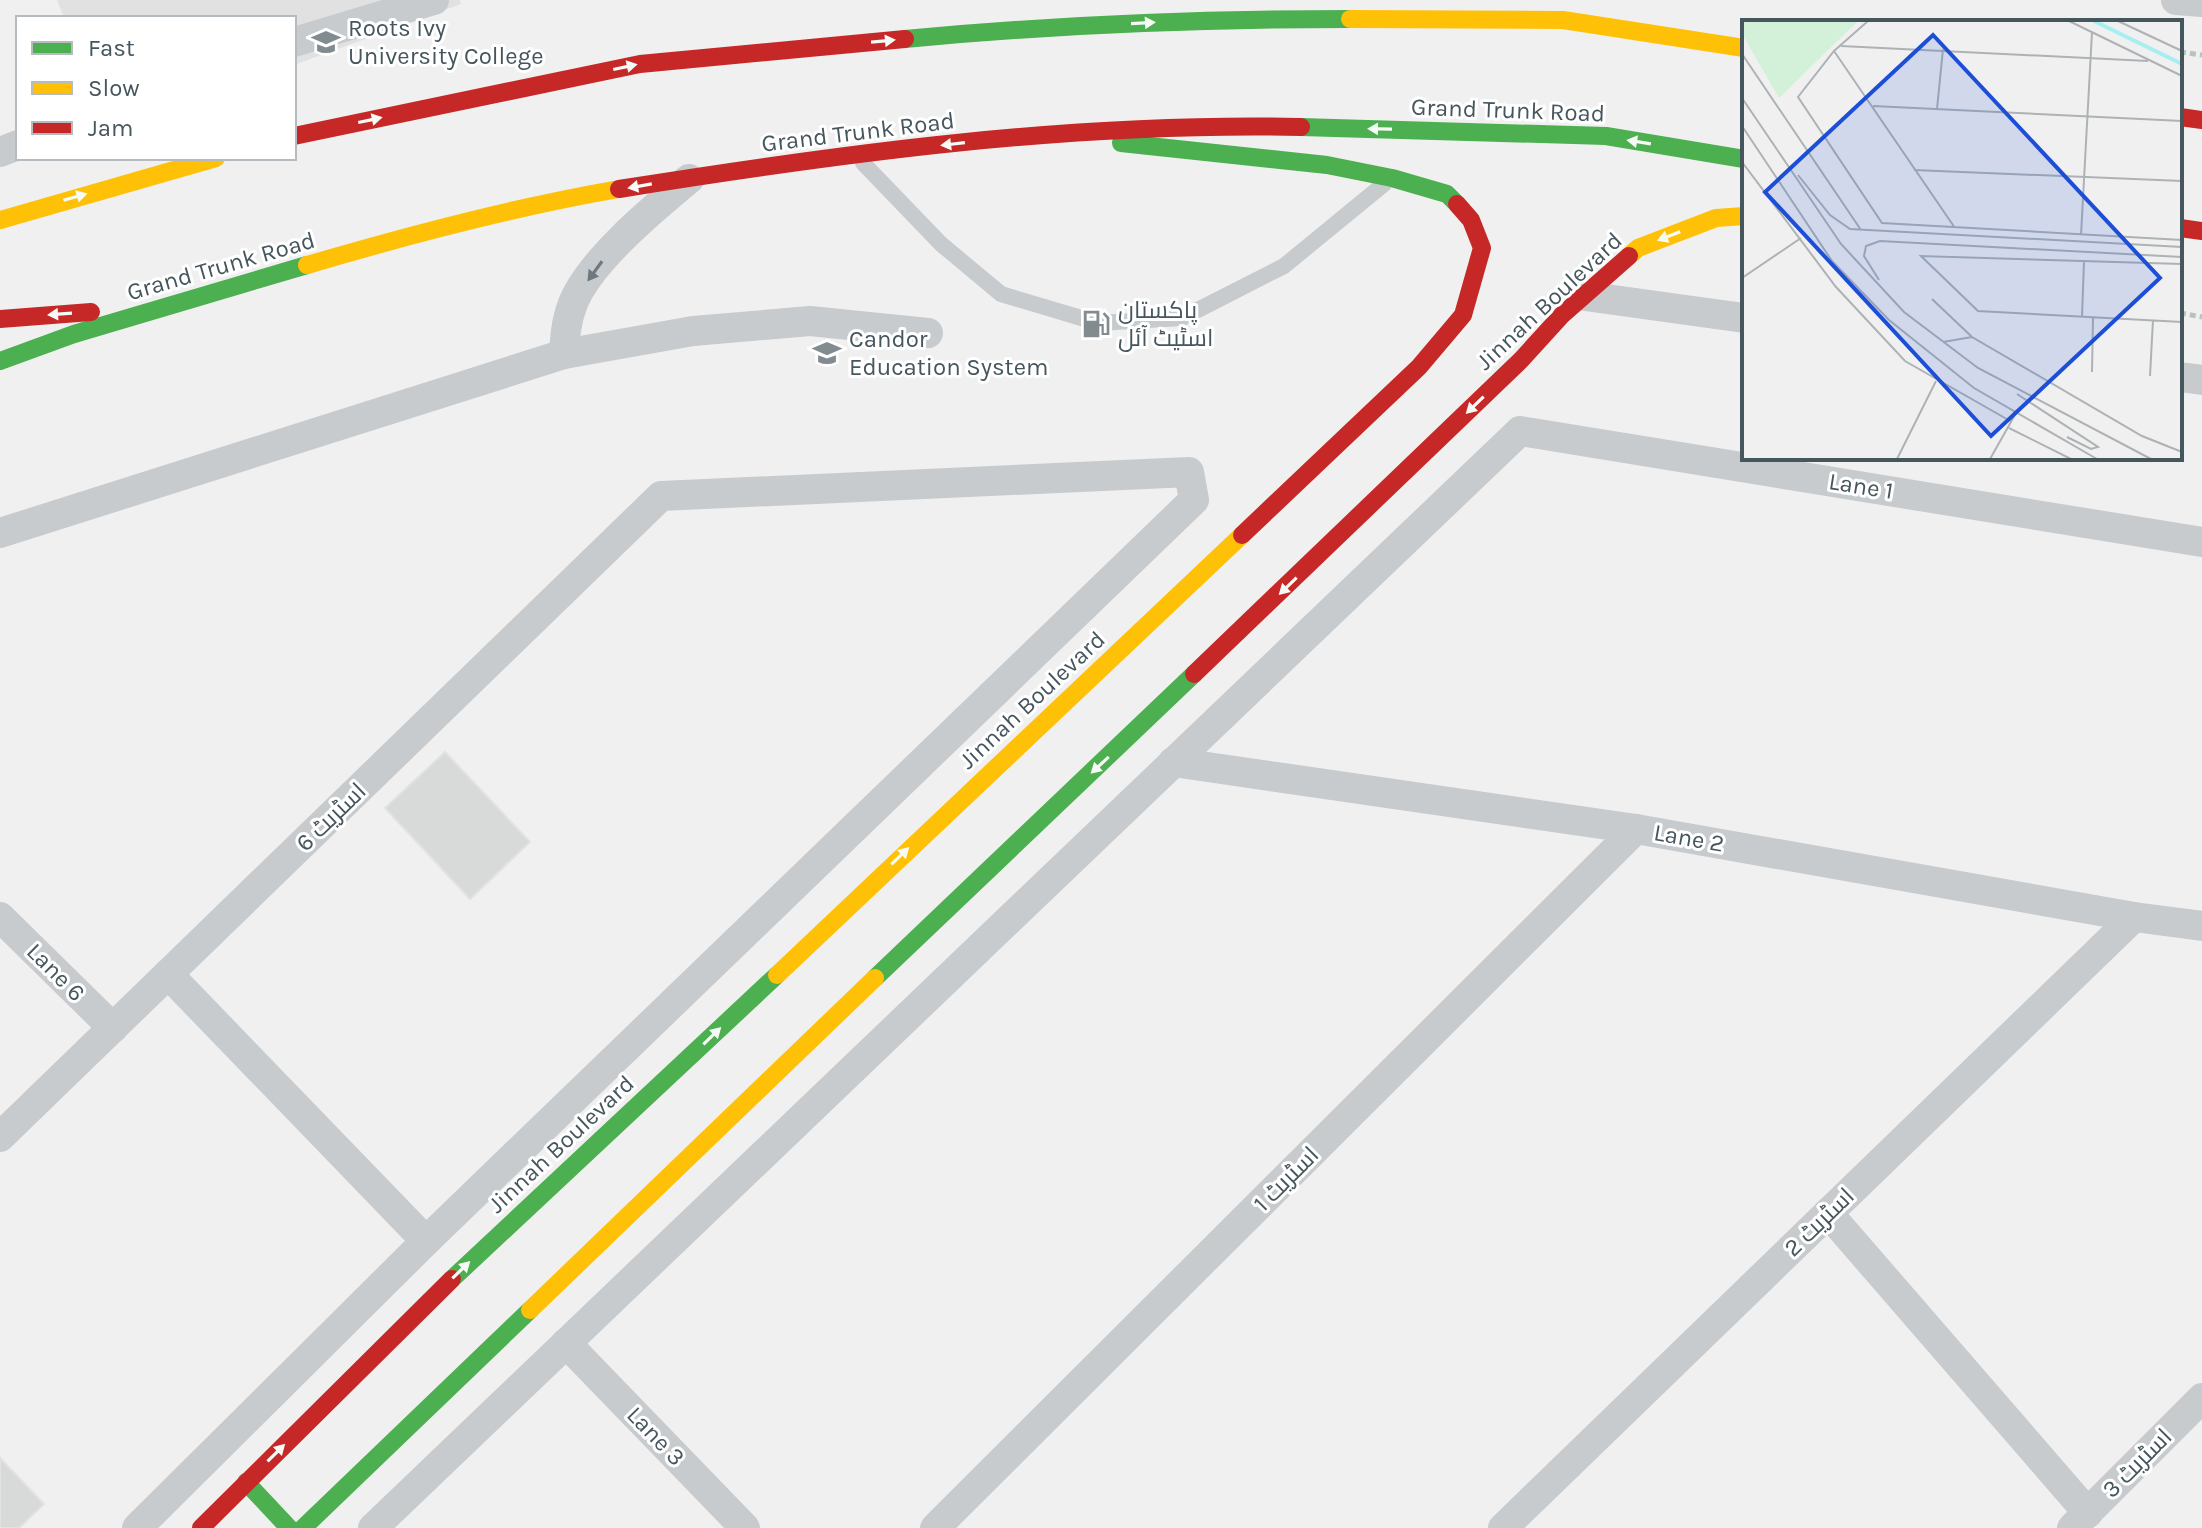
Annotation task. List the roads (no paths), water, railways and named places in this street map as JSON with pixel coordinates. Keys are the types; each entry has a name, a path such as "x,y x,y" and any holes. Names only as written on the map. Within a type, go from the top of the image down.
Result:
{"main road":[{"path":"296,136 640,64 1021,28 1222,19 1563,20 1742,48"},
{"path":"2182,117 2202,120"},
{"name":"Grand Trunk Road","path":"0,361 74,334 388,241 573,197 690,178 991,139 1210,125 1416,130 1606,136 1742,159"},
{"name":"Jinnah Boulevard","path":"201,1528 468,1263 1258,530 1419,367 1463,315 1482,248 1471,220 1447,194 1392,178 1327,165 1128,144 991,139"},
{"path":"0,220 209,160"},
{"name":"Jinnah Boulevard","path":"303,1528 725,1125 1319,547 1585,296 1638,248 1716,218 1742,216"},
{"path":"2182,228 2202,231"},
{"path":"0,319 165,307"},
{"path":"246,1482 289,1528"}],"street":[{"path":"296,41 434,0"},
{"path":"2176,0 2202,2"},
{"path":"564,354 565,330 573,303 598,264 643,218 690,178"},
{"path":"1585,296 1742,318"},
{"path":"0,533 564,354 693,331 810,321 928,333"},
{"path":"2182,377 2202,380"},
{"name":"Lane 1","path":"1173,762 1520,431 2202,542"},
{"name":"اسٹریٹ 6","path":"0,1137 661,496 1189,472 1194,500 634,1040"},
{"path":"373,1528 1173,762"},
{"name":"Lane 2","path":"1173,762 1636,829 2134,917 2202,926"},
{"name":"اسٹریٹ 1","path":"935,1528 1636,829"},
{"name":"Lane 6","path":"0,917 113,1028"},
{"name":"اسٹریٹ 2","path":"1503,1528 2134,917"},
{"path":"168,974 426,1241"},
{"path":"137,1528 634,1040 672,1075"},
{"path":"725,1125 760,1156"},
{"path":"1828,1213 2080,1520"},
{"name":"Lane 3","path":"566,1343 745,1528"},
{"name":"اسٹریٹ 3","path":"2080,1520 2202,1398"}],"lane":[{"path":"1361,19 1362,0"},
{"path":"1489,0 1489,20"},
{"path":"857,156 941,244 1001,294 1098,323 1182,318 1284,266 1392,178"}],"place":[{"name":"Roots Ivy University College","path":"326,42"},
{"name":"پاکستان اسٹیٹ آئل","path":"1096,324"},
{"name":"Candor Education System","path":"827,353"}]}
